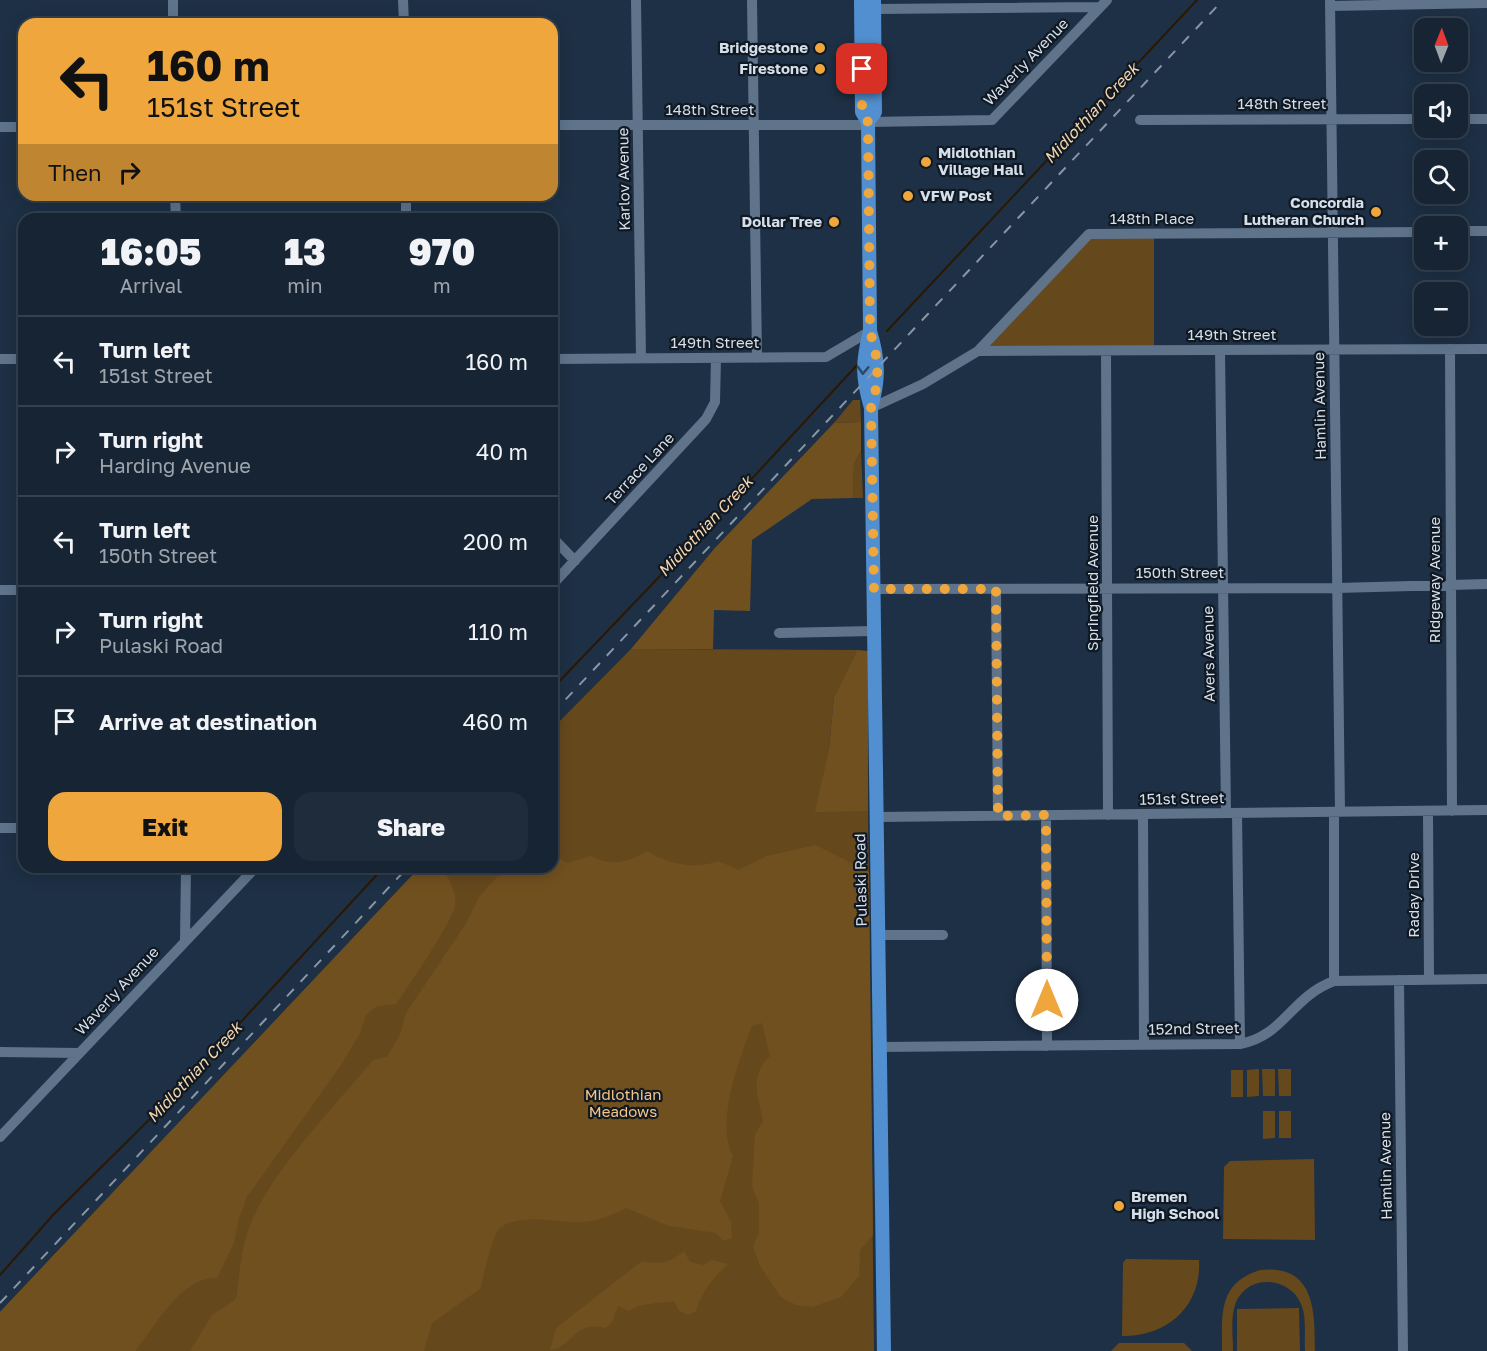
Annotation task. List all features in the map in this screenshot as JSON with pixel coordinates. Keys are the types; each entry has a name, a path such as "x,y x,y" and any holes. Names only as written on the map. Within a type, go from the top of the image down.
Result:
{"main road":[{"name":"Pulaski Road","path":"861,0 862,112 868,123 870,332 878,365 878,383 871,408 884,1351"},
{"name":"Pulaski Road","path":"868,123 875,112 874,5"}],"street":[{"path":"173,0 173,18"},
{"path":"403,0 404,18"},
{"name":"Karlov Avenue","path":"636,0 641,358"},
{"path":"752,0 757,358"},
{"path":"1330,3 1487,3"},
{"name":"Hamlin Avenue","path":"1330,3 1337,588 1334,981"},
{"path":"874,5 1103,4"},
{"name":"Waverly Avenue","path":"992,120 1103,4"},
{"name":"148th Street","path":"1140,120 1414,119"},
{"path":"1468,119 1487,119"},
{"name":"148th Street","path":"558,125 754,125 992,120"},
{"path":"0,127 18,127"},
{"path":"1468,231 1487,231"},
{"name":"148th Place","path":"871,408 923,384 978,351 1089,234 1414,232"},
{"name":"149th Street","path":"558,358 826,357 870,332"},
{"name":"Ridgeway Avenue","path":"1450,349 1452,811"},
{"name":"149th Street","path":"978,351 1487,349"},
{"name":"Avers Avenue","path":"1220,350 1223,588 1240,1044"},
{"name":"Springfield Avenue","path":"1106,351 1108,815"},
{"name":"Terrace Lane","path":"558,579 706,419 715,402 716,358"},
{"path":"0,359 18,359"},
{"path":"558,543 575,561"},
{"name":"150th Street","path":"874,589 1337,588 1487,584"},
{"path":"996,589 998,816"},
{"path":"0,591 18,590"},
{"path":"779,633 874,631"},
{"name":"151st Street","path":"877,817 1487,810"},
{"name":"Raday Drive","path":"1428,811 1429,980"},
{"path":"1143,814 1144,1045"},
{"path":"1046,815 1047,1046"},
{"path":"0,828 18,828"},
{"path":"185,941 186,873"},
{"name":"Waverly Avenue","path":"0,1137 250,873"},
{"path":"879,935 943,935"},
{"name":"Hamlin Avenue","path":"1399,980 1403,1351"},
{"name":"152nd Street","path":"880,1047 1240,1044 1256,1041 1272,1031 1303,997 1317,987 1334,981 1487,980"},
{"path":"0,1052 79,1053"}],"green space":[{"path":"1089,234 1154,234 1154,350 978,351"},
{"path":"853,400 860,400 861,422 834,423"},
{"path":"861,422 861,451 854,464 853,498 812,499 752,540 750,611 714,610 713,649 631,649 714,549 834,423"},
{"path":"861,451 863,498 853,498 854,464"},
{"name":"Midlothian Meadows","path":"631,649 857,650 834,697 829,748 816,811 868,811 874,1351 0,1351 0,1312 414,873 558,873 558,723"},
{"path":"857,650 868,651 868,811 815,812 829,748 834,697"},
{"name":"Midlothian Meadows","path":"815,845 869,872 873,1235 860,1250 859,1276 841,1297 812,1307 796,1305 781,1297 760,1266 753,1246 759,1233 759,1203 752,1187 755,1134 763,1121 757,1094 757,1078 763,1063 770,1056 762,1023 752,1026 736,1073 728,1109 728,1142 733,1156 720,1201 731,1222 732,1238 723,1241 716,1233 669,1226 626,1208 588,1221 518,1220 508,1223 497,1232 481,1288 432,1323 424,1351 190,1351 212,1315 236,1299 245,1239 257,1209 270,1187 303,1142 373,1060 387,1057 400,1035 406,1013 467,922 479,897 496,878 505,873 558,873 558,857 567,863 591,856 605,861 620,862 647,851 672,862 700,865 718,861 739,870 767,856"},
{"path":"414,873 445,873 455,896 455,906 446,926 396,1004 377,1006 366,1015 360,1033 341,1065 247,1197 239,1218 234,1243 217,1278 192,1285 180,1294 135,1351 0,1351 0,1312"},
{"path":"1259,1069 1259,1096 1247,1097 1247,1070"},
{"path":"1262,1069 1275,1069 1275,1096 1263,1096"},
{"path":"1278,1069 1291,1069 1291,1096 1279,1096"},
{"path":"1231,1070 1243,1070 1243,1097 1231,1097"},
{"path":"1263,1111 1275,1111 1275,1138 1263,1139"},
{"path":"1279,1111 1291,1111 1291,1138 1279,1138"},
{"path":"1314,1159 1315,1240 1223,1239 1224,1167 1230,1161"},
{"path":"684,1251 690,1262 703,1265 712,1260 728,1264 709,1285 696,1311 688,1315 679,1311 674,1301 645,1305 629,1311 618,1306 612,1322 605,1328 586,1328 558,1348 550,1350 556,1328 642,1261 664,1262"},
{"path":"1126,1259 1199,1260 1195,1291 1188,1305 1167,1325 1138,1335 1122,1336 1123,1263"},
{"path":"1260,1270 1278,1270 1292,1274 1302,1282 1312,1306 1315,1351 1305,1351 1304,1315 1296,1295 1280,1284 1270,1282 1251,1286 1243,1291 1237,1300 1233,1318 1233,1351 1222,1351 1225,1302 1236,1283"},
{"path":"1299,1308 1300,1351 1237,1351 1237,1309"},
{"path":"1119,1343 1184,1343 1192,1351 1111,1351"}],"waterway":[{"name":"Midlothian Creek","path":"887,331 1197,0"},
{"name":"Midlothian Creek","path":"558,683 858,364"},
{"name":"Midlothian Creek","path":"0,1275 53,1215 166,1103 378,873"}],"railway":[{"path":"558,708 1223,0"},
{"path":"0,1303 402,873"}],"place":[{"name":"Bridgestone","path":"820,48"},
{"name":"Firestone","path":"820,69"},
{"name":"Midlothian Village Hall","path":"926,162"},
{"name":"VFW Post","path":"908,196"},
{"name":"Concordia Lutheran Church","path":"1376,212"},
{"name":"Dollar Tree","path":"834,222"},
{"name":"Bremen High School","path":"1119,1206"}],"route":[{"path":"862,69 862,112 868,122 870,332 878,357 878,383 871,408 874,589 996,589 998,816 1046,815 1047,1000"}]}
